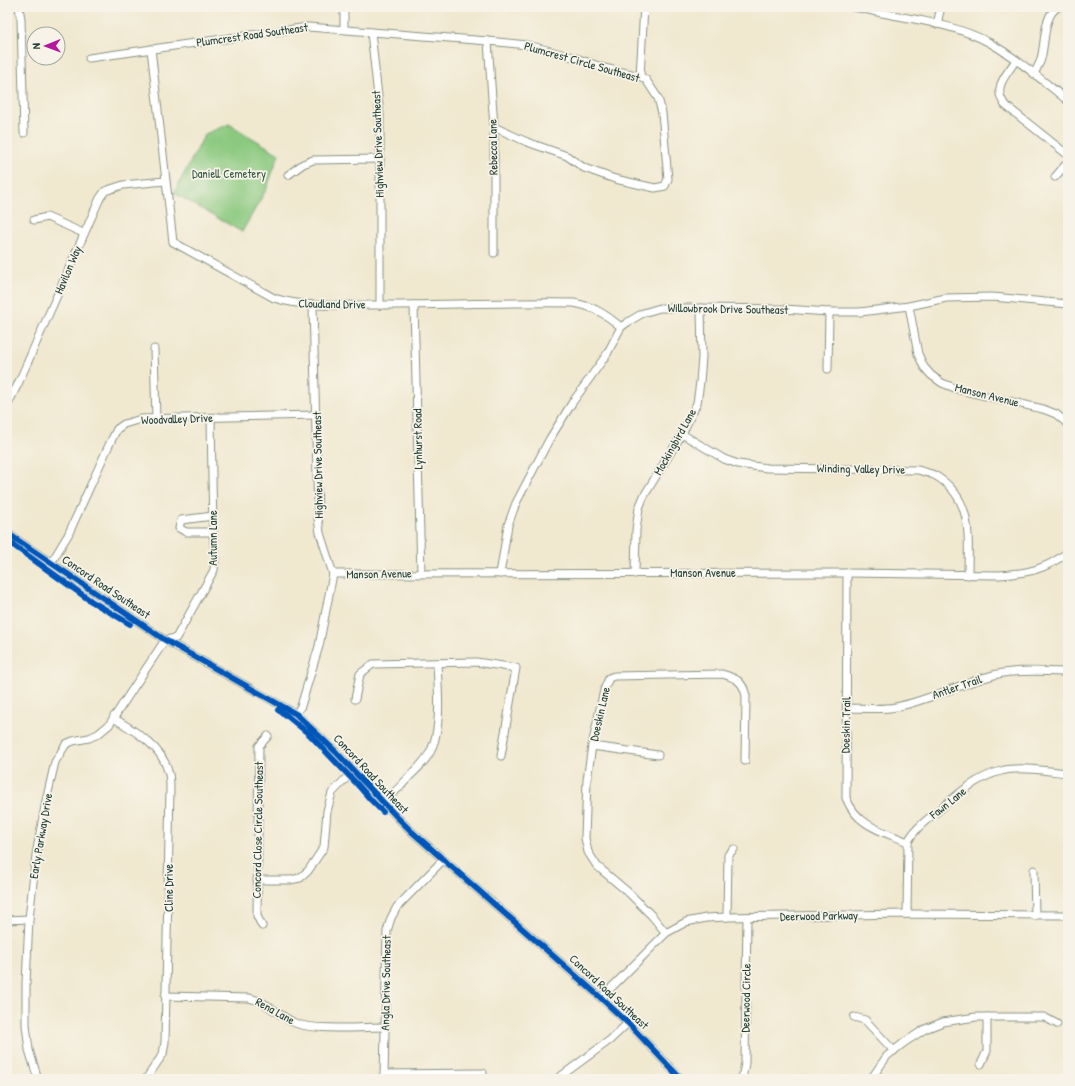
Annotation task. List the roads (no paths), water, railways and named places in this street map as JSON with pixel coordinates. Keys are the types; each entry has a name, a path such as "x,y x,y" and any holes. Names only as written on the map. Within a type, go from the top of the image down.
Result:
{"street":[{"path":"19,7 21,20 24,133"},
{"path":"344,7 344,28"},
{"path":"640,76 644,7"},
{"path":"852,7 923,20 970,34 990,43 1016,60 1068,101"},
{"path":"937,24 941,7"},
{"path":"1034,74 1040,62 1049,16 1058,7"},
{"name":"Plumcrest Road Southeast","path":"89,58 308,27 344,28 371,32 488,41"},
{"name":"Highview Drive Southeast","path":"371,32 380,115 380,305"},
{"name":"Plumcrest Circle Southeast","path":"488,41 543,49 576,58 604,68 640,76 652,87 658,98 662,113 668,179 665,186 655,188 615,179 584,168 566,156 527,142 494,127"},
{"name":"Rebecca Lane","path":"488,41 494,127 494,254"},
{"name":"Cloudland Drive","path":"151,49 173,242 274,298 292,303 313,305 574,303 589,306 622,327"},
{"path":"1016,60 1001,83 1000,94 1002,100 1005,105 1068,155"},
{"path":"288,175 303,164 313,160 380,159"},
{"path":"1055,177 1068,162"},
{"name":"Havilon Way","path":"7,406 100,198 105,191 124,186 165,181"},
{"path":"34,220 47,217 84,233"},
{"name":"Willowbrook Drive Southeast","path":"500,574 508,524 516,503 549,440 572,403 607,354 622,327 636,317 656,309 784,309 829,312 860,312 909,306 946,298 992,297 1068,304"},
{"name":"Highview Drive Southeast","path":"296,714 301,706 320,646 333,574 320,533 318,518 313,305"},
{"name":"Lynhurst Road","path":"414,305 421,573"},
{"name":"Manson Avenue","path":"909,306 918,354 924,367 931,375 942,383 960,390 1043,409 1056,414 1068,424"},
{"name":"Mockingbird Lane","path":"635,574 636,530 639,508 644,496 682,434 697,403 702,357 701,308"},
{"path":"828,369 829,312"},
{"path":"154,349 156,419"},
{"name":"Woodvalley Drive","path":"51,563 68,535 117,429 124,424 141,419 316,415"},
{"name":"Autumn Lane","path":"165,640 176,638 214,570 215,559 213,532 211,418"},
{"name":"Winding Valley Drive","path":"682,434 724,459 748,466 767,468 918,470 935,475 950,486 967,516 969,538 968,575"},
{"path":"213,516 181,520 179,528 186,532 213,532"},
{"name":"Concord Road Southeast","path":"7,533 165,640 262,693 296,714 354,770 396,816 443,860 601,998 628,1023 681,1079"},
{"name":"Manson Avenue","path":"333,574 1023,574 1040,569 1068,553"},
{"name":"Doeskin Trail","path":"847,573 846,798 849,806 862,822 908,842"},
{"name":"Early Parkway Drive","path":"38,1079 29,1050 26,1025 29,919 36,856 54,762 66,744 89,738 98,734 109,725 165,640"},
{"path":"355,699 360,674 373,664 476,662 516,668 501,756"},
{"path":"382,802 391,796 407,780 432,749 437,728 437,663"},
{"name":"Antler Trail","path":"847,708 894,708 981,678 999,674 1014,672 1068,672"},
{"name":"Doeskin Lane","path":"666,933 652,916 629,893 596,866 588,852 585,838 587,780 592,746 604,690 609,678 614,676 722,674 731,676 744,686 746,696 745,761"},
{"name":"Cline Drive","path":"114,716 117,720 160,753 169,771 170,787 165,1042 163,1054 146,1079"},
{"name":"Concord Close Circle Southeast","path":"262,926 257,916 259,746 268,736"},
{"path":"592,746 658,755"},
{"name":"Fawn Lane","path":"908,842 910,837 921,825 934,814 968,787 987,776 1001,771 1017,769 1068,773"},
{"path":"257,880 290,880 300,878 308,871 324,847 327,811 332,793 354,770"},
{"path":"907,914 908,842"},
{"path":"727,917 728,855 734,849"},
{"name":"Angla Drive Southeast","path":"384,1077 386,931 391,918 398,907 443,860"},
{"path":"1034,870 1035,916"},
{"name":"Deerwood Parkway","path":"601,998 666,933 686,922 706,918 907,914 1035,916 1068,915"},
{"name":"Deerwood Circle","path":"742,1079 745,1063 747,917"},
{"path":"7,920 29,919"},
{"name":"Rena Lane","path":"165,996 249,998 260,1000 294,1023 302,1025 317,1027 385,1027"},
{"path":"854,1017 865,1020 894,1051"},
{"path":"981,1064 987,1051 988,1017"},
{"path":"871,1079 883,1062 894,1051 917,1033 938,1024 959,1019 988,1017 1044,1018 1057,1024"},
{"path":"560,1078 610,1040 628,1023"},
{"path":"384,1077 483,1073"}],"park label":[{"name":"Daniell Cemetery","path":"229,174"}]}
